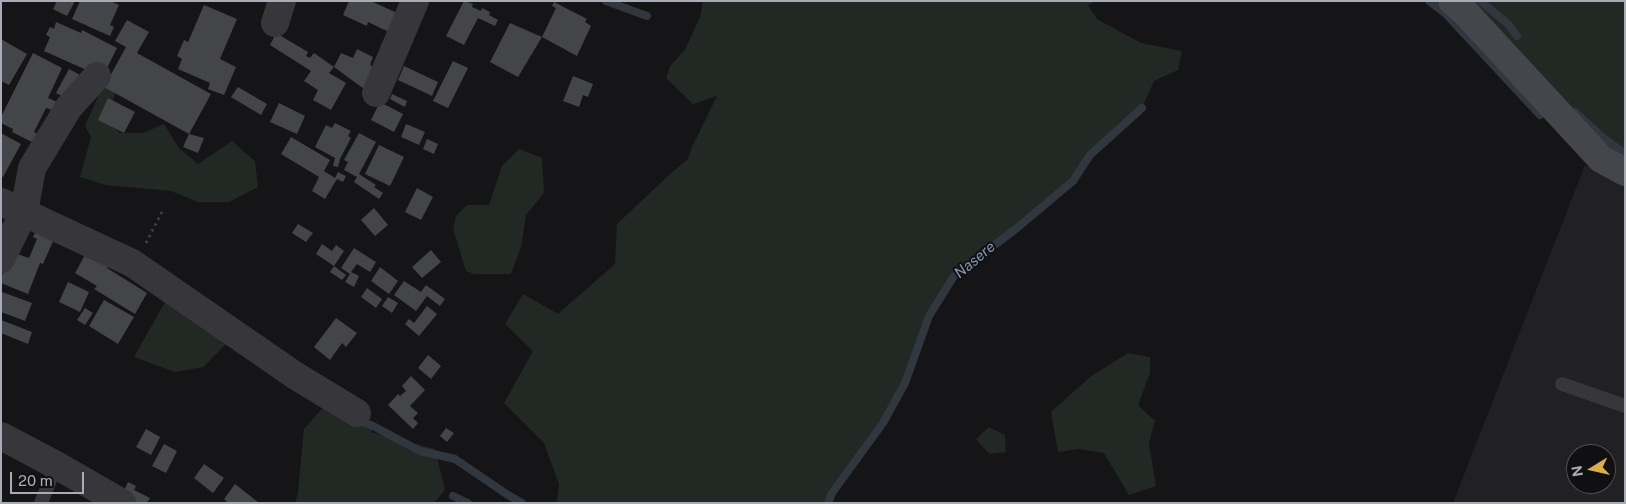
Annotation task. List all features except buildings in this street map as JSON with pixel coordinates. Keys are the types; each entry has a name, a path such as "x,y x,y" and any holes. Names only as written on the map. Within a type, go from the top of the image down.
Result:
{"street":[{"path":"376,93 415,1"},
{"path":"1452,1 1465,12 1601,159 1625,172"},
{"path":"1,259 13,207 32,168 69,107 97,76"},
{"path":"13,207 132,263 296,376 357,413"},
{"path":"1,436 122,503"}],"lane":[{"path":"1562,384 1625,406"},
{"path":"41,503 56,465"}],"path":[{"path":"132,263 150,236 163,210"}],"shaded area":[{"path":"703,1 1097,1 1088,5 1097,19 1141,43 1182,51 1178,70 1154,81 1142,108 1090,155 1073,181 1017,228 954,276 929,316 905,383 883,423 832,493 828,503 557,503 559,484 544,443 504,403 533,351 505,324 523,294 558,314 615,264 617,224 688,159 717,96 693,104 666,78 670,66 685,50 700,17"},
{"path":"1466,1 1625,1 1625,154 1601,136 1555,93"},
{"path":"107,81 114,81 115,94 105,120 120,133 143,133 164,124 179,148 198,164 232,141 255,161 258,187 229,202 198,202 171,191 106,185 80,177 91,137 85,126"},
{"path":"519,149 542,158 544,193 526,215 521,247 511,274 474,274 466,271 453,229 456,216 467,205 489,205 502,166"},
{"path":"1585,165 1625,184 1625,503 1453,503"},
{"path":"169,295 232,338 203,367 175,372 134,357"},
{"path":"1128,353 1150,357 1150,373 1138,405 1155,421 1149,443 1156,486 1129,495 1104,453 1078,449 1058,452 1051,412 1090,377"},
{"path":"328,402 376,425 371,432 435,449 445,490 434,503 295,503 298,492 304,429"},
{"path":"989,427 1005,435 1006,452 989,454 976,439"}],"waterway":[{"path":"606,1 647,16"},
{"path":"1429,1 1445,13 1540,115"},
{"path":"1480,1 1508,24 1517,36"},
{"name":"Nasere","path":"828,503 832,493 883,423 905,383 929,316 954,276 1017,228 1073,181 1090,155 1142,108"},
{"path":"1575,112 1601,136 1625,154"},
{"path":"357,420 373,426 420,451 455,459 522,503"},
{"path":"453,496 468,503"}]}
